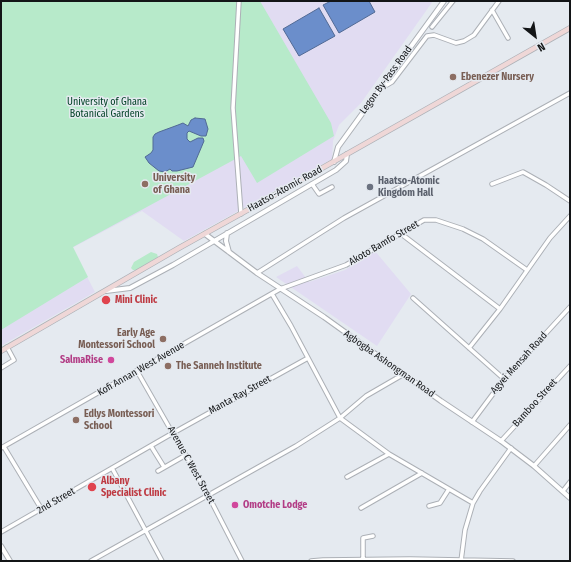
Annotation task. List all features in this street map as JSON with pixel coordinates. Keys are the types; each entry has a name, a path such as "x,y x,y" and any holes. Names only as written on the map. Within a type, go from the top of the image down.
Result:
{"main road":[{"name":"Haatso-Atomic Road","path":"1,351 570,28"}],"street":[{"path":"239,1 233,108 241,214"},
{"name":"Legon By-Pass Road","path":"334,162 338,147 444,1"},
{"path":"432,27 453,1"},
{"path":"383,84 388,85 392,82 427,36 434,35 456,43 464,41 474,35 499,1"},
{"path":"492,10 508,38"},
{"path":"258,273 344,218 570,93"},
{"path":"106,291 122,290 138,284 341,167 346,161 347,154"},
{"path":"492,184 523,172 546,184 570,201"},
{"path":"312,184 318,194 332,187"},
{"path":"469,348 500,309 550,238 570,216"},
{"name":"Akoto Bamfo Street","path":"280,289 346,266 424,220 436,220 463,229 483,239 527,270"},
{"path":"226,233 226,241 229,252"},
{"path":"400,233 500,309"},
{"name":"Agbogba Ashongman Road","path":"205,234 280,289 324,317 511,448 570,498"},
{"name":"Kofi Annan West Avenue","path":"3,448 280,289"},
{"path":"272,294 340,418 389,454 473,503"},
{"path":"413,298 504,379"},
{"name":"Agyei Mensah Road","path":"472,422 504,379 570,307"},
{"path":"1,368 14,360 7,347"},
{"name":"Manta Ray Street","path":"173,433 308,358"},
{"name":"Bamboo Street","path":"501,441 570,366"},
{"name":"Avenue C West Street","path":"137,370 208,495 242,561"},
{"path":"90,561 296,446 340,418 366,396 404,374"},
{"path":"534,466 570,425"},
{"name":"2nd Street","path":"1,532 42,510 173,433"},
{"path":"151,446 164,467"},
{"path":"3,448 42,510"},
{"path":"461,560 465,530 473,503 511,448"},
{"path":"347,477 389,454"},
{"path":"158,471 186,455"},
{"path":"112,468 162,561"},
{"path":"361,508 422,473"},
{"path":"562,491 570,482"},
{"path":"429,506 440,503 449,489"},
{"path":"363,559 363,538 373,536"},
{"path":"1,546 10,561"},
{"path":"311,561 363,559 513,561"}],"shaded area":[{"name":"University of Ghana Botanical Gardens","path":"1,1 433,1 361,103 339,125 333,141 332,159 184,241 142,211 72,248 95,292 1,346"},
{"path":"375,251 411,294 377,346 276,277 297,266 309,282 345,270"}],"green space":[{"name":"University of Ghana Botanical Gardens","path":"1,1 260,1 331,123 334,136 257,183 241,156 73,247 88,277 1,330"},
{"path":"151,252 157,254 158,257 136,270 131,268 134,262"}],"water":[{"path":"331,1 369,1 375,12 339,33 323,5"},
{"path":"319,8 335,36 299,56 283,29"},
{"path":"195,118 205,119 208,129 206,136 201,136 189,131 187,133 187,139 190,142 198,138 203,138 204,141 193,167 177,171 172,171 170,169 165,172 159,171 149,163 145,157 153,150 153,137 155,134 183,123 188,126 191,120"}],"place":[{"name":"Ebenezer Nursery","path":"453,77"},
{"name":"University of Ghana","path":"145,184"},
{"name":"Haatso-Atomic Kingdom Hall","path":"370,187"},
{"name":"Mini Clinic","path":"106,300"},
{"name":"Early Age Montessori School","path":"163,339"},
{"name":"SalmaRise","path":"111,360"},
{"name":"The Sanneh Institute","path":"168,366"},
{"name":"Edlys Montessori School","path":"76,420"},
{"name":"Albany Specialist Clinic","path":"92,487"},
{"name":"Omotche Lodge","path":"235,505"}]}
